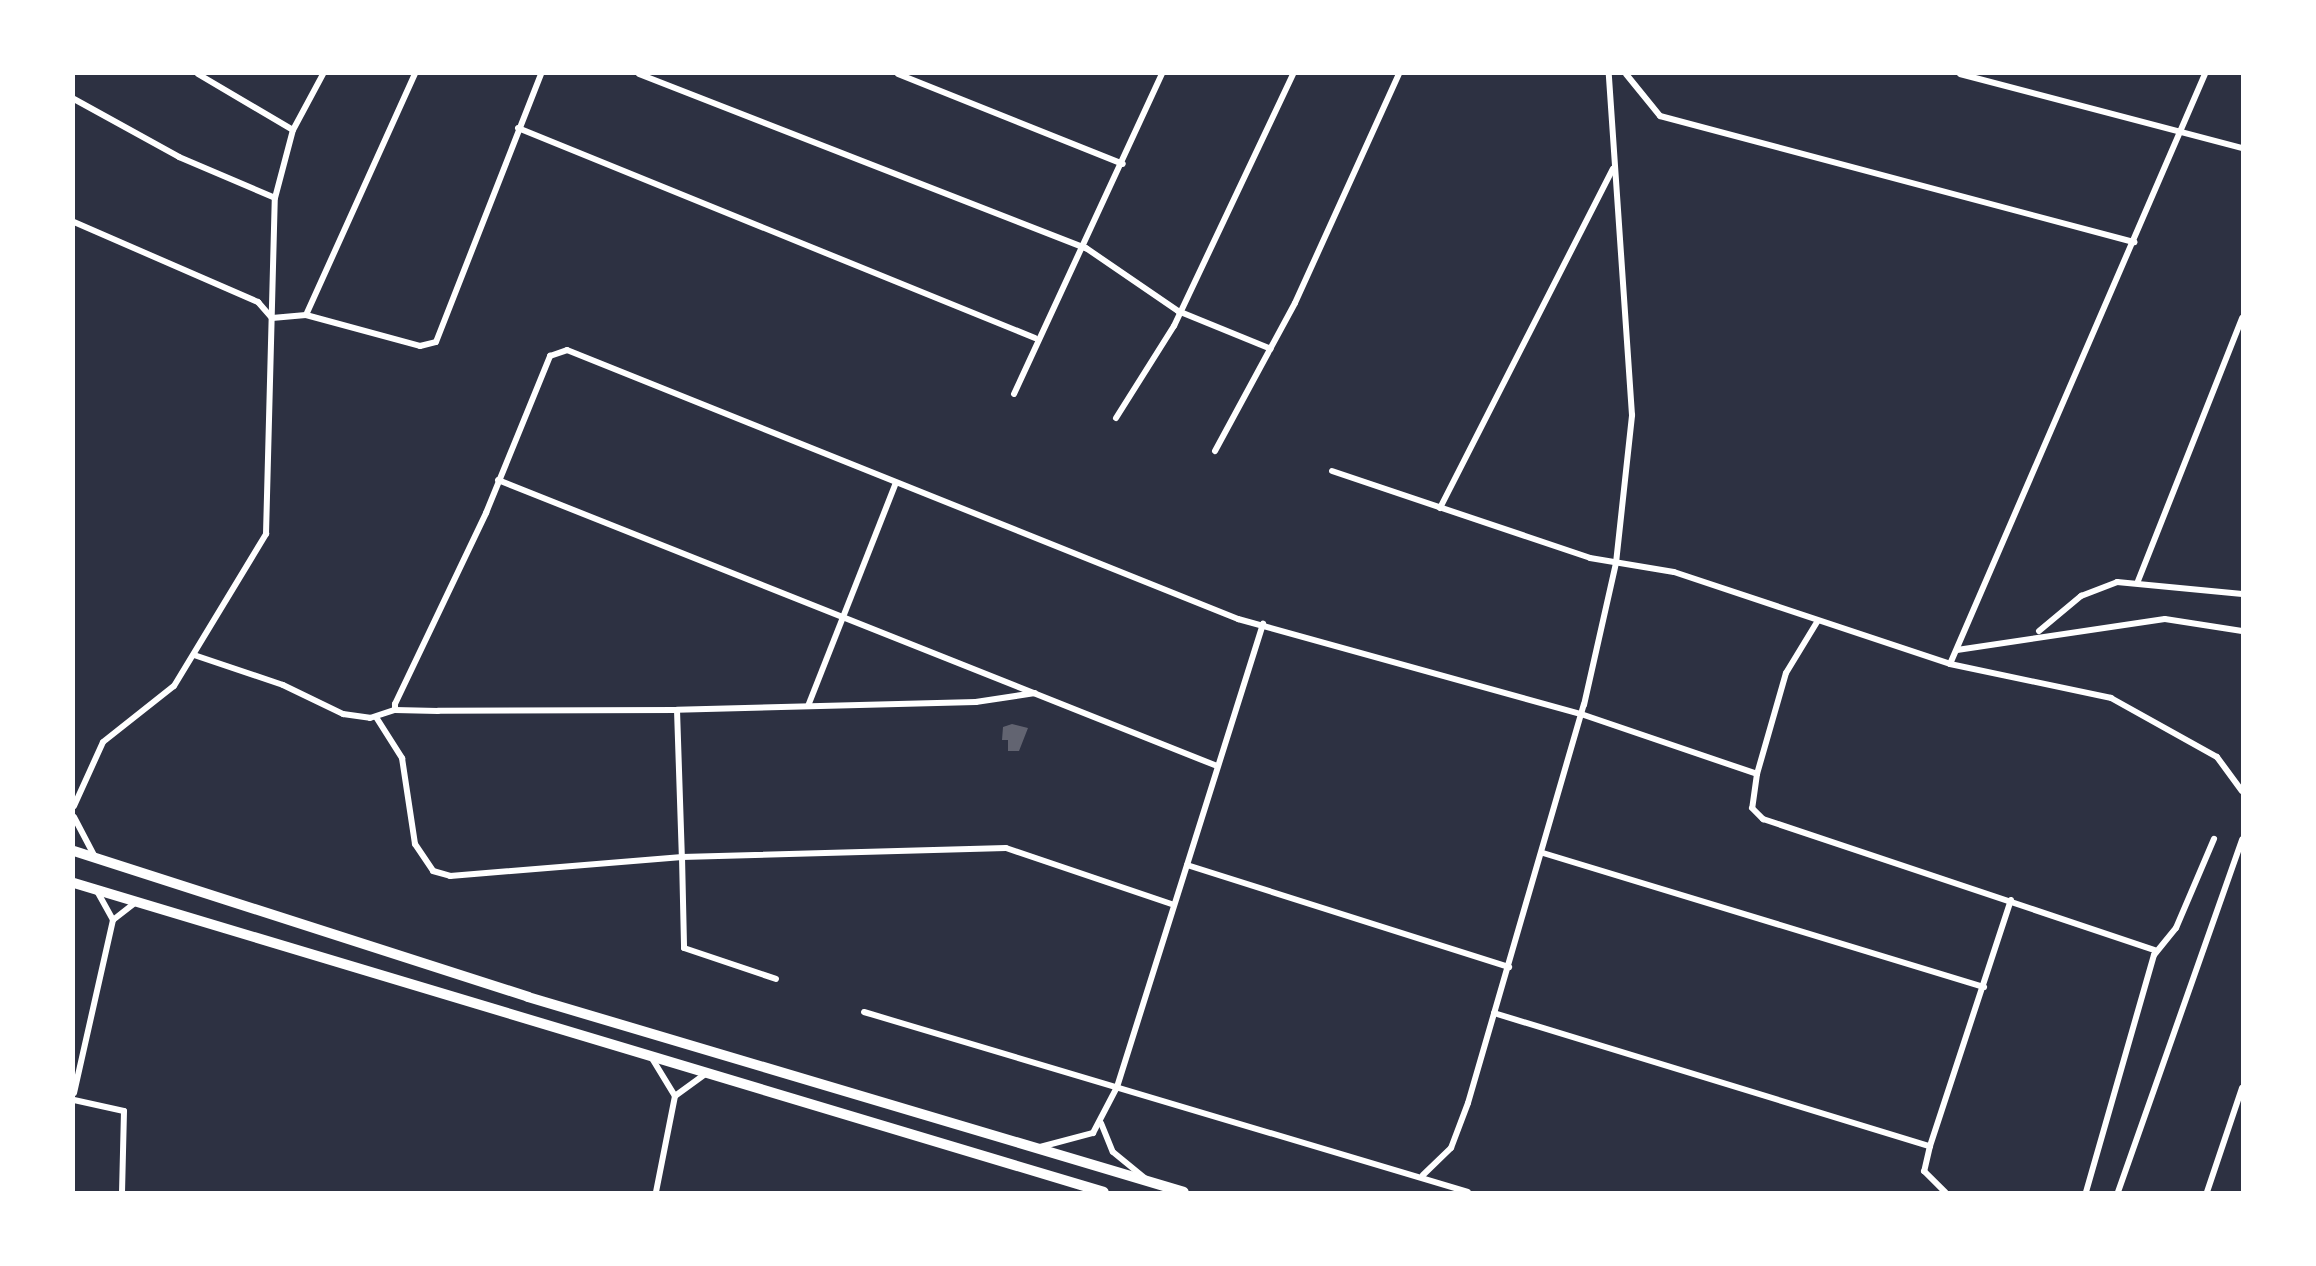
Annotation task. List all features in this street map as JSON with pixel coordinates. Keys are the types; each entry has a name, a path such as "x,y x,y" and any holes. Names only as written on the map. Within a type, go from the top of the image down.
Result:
{"main road":[{"path":"74,851 528,997 1184,1192"},
{"path":"74,883 653,1060 1104,1192"}],"street":[{"path":"198,74 293,130"},
{"path":"74,806 103,742 174,686 266,534 275,198 293,130 323,74"},
{"path":"306,314 415,74"},
{"path":"272,318 306,314 419,346 436,342 541,74"},
{"path":"639,74 1086,248 1178,311 1271,349"},
{"path":"898,74 1123,164"},
{"path":"1014,394 1035,338 1086,248 1123,164 1130,134 1162,74"},
{"path":"1116,418 1178,311 1293,74"},
{"path":"1215,452 1271,349 1399,74"},
{"path":"1423,1175 1454,1142 1509,967 1581,714 1616,563 1632,415 1609,74"},
{"path":"1626,74 1660,117 2136,242"},
{"path":"1960,74 2242,148"},
{"path":"1950,664 2136,242 2205,74"},
{"path":"74,99 179,157 275,198"},
{"path":"518,128 1035,338"},
{"path":"1440,508 1614,167"},
{"path":"74,222 258,302 272,318"},
{"path":"2138,581 2242,318"},
{"path":"395,710 397,691 498,480 550,356 565,350 896,483 1263,623 1581,714 1757,774"},
{"path":"1332,471 1616,563 1674,572 1817,622 1950,664 2045,679 2130,705 2217,757 2242,790"},
{"path":"498,480 1217,766"},
{"path":"808,706 840,615 896,483"},
{"path":"2038,633 2094,589 2138,581 2242,594"},
{"path":"1957,650 2038,633 2165,619 2242,631"},
{"path":"1817,622 1786,673 1757,774 1752,808 1763,818 2155,950"},
{"path":"1033,1147 1081,1138 1101,1123 1116,1087 1263,623"},
{"path":"194,655 343,714 376,717 395,710 410,709 677,710 976,702 1035,693"},
{"path":"677,710 684,948 776,979"},
{"path":"376,717 404,764 418,854 442,876 681,857 1006,848 1174,905"},
{"path":"74,817 94,857"},
{"path":"2086,1192 2155,950 2176,928 2214,839"},
{"path":"2118,1192 2242,839"},
{"path":"1542,853 1983,987"},
{"path":"1187,865 1509,967"},
{"path":"96,890 113,920"},
{"path":"1945,1192 1924,1171 2011,900"},
{"path":"74,1093 113,920 136,902"},
{"path":"864,1012 1423,1175 1468,1192"},
{"path":"1494,1013 1930,1146"},
{"path":"653,1060 675,1096"},
{"path":"656,1192 675,1096 705,1074"},
{"path":"2207,1192 2242,1088"},
{"path":"74,1100 124,1111 121,1192"},
{"path":"1101,1123 1113,1152 1150,1182"}],"building":[{"path":"1012,724 1028,728 1019,751 1008,751 1008,740 1002,740 1003,727"}]}
